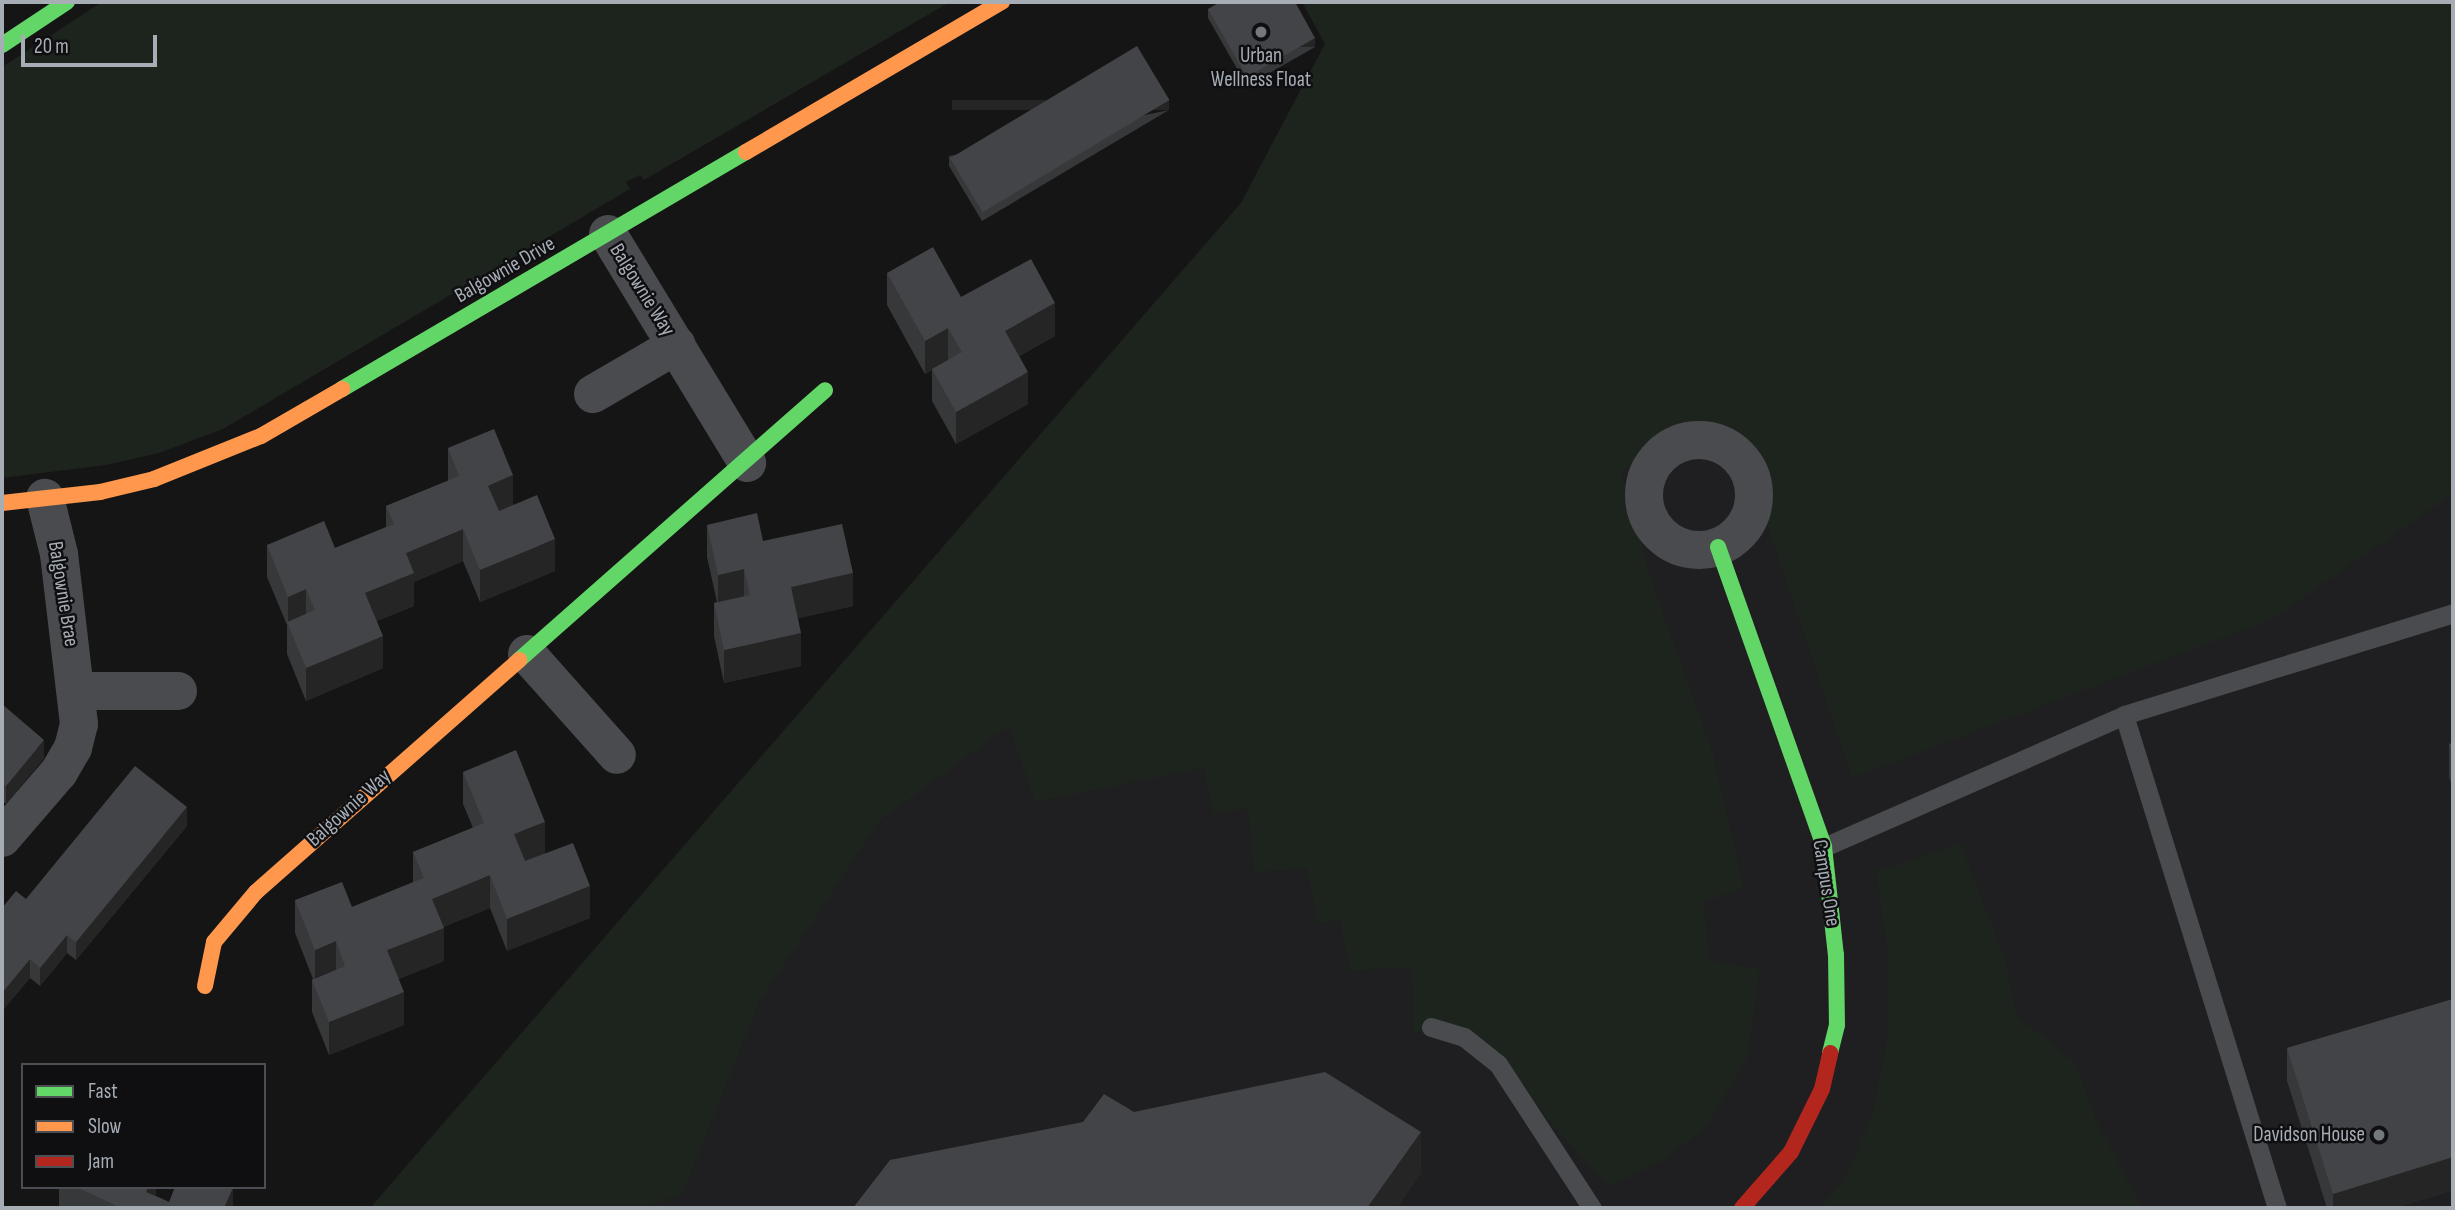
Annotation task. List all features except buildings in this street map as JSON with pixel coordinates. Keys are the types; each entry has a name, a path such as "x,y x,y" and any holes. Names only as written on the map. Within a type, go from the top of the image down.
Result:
{"street":[{"path":"2,45 67,2"},
{"name":"Balgownie Drive","path":"2,503 154,479 261,436 1002,2"},
{"name":"Balgownie Way","path":"608,234 747,463"},
{"name":"Balgownie Way","path":"593,394 677,345"},
{"name":"Balgownie Way","path":"205,986 214,942 256,892 747,463 825,390"},
{"name":"Balgownie Brae","path":"2,838 59,772 73,748 79,724 59,554 46,498"},
{"name":"Campus One","path":"1718,547 1824,846 1836,955 1837,1025 1822,1089 1791,1152 1742,1208"},
{"path":"527,654 617,755"},
{"path":"77,691 178,691"}],"lane":[{"path":"1824,846 2124,715 2453,613"},
{"path":"2124,715 2277,1208"},
{"path":"1431,1027 1464,1037 1498,1064 1592,1208"}],"shaded area":[{"path":"102,2 950,2 644,180 640,175 626,182 630,189 223,429 159,453 106,465 2,478 2,67"},
{"path":"1302,2 2453,2 2453,494 2271,620 1852,778 1751,476 1714,442 1681,443 1621,471 1653,585 1713,753 1744,888 1704,902 1709,960 1760,969 1747,1059 1704,1129 1659,1163 1609,1187 1498,1064 1464,1037 1413,1031 1412,967 1350,971 1340,920 1318,924 1307,869 1254,872 1248,808 1213,814 1204,768 1035,802 1009,726 879,821 759,1003 683,1193 644,1208 370,1208 1241,203 1325,44"},
{"path":"1325,44 2453,94 2453,1208 370,1208 1241,203"},
{"path":"1961,843 2005,960 2017,1016 2075,1062 2096,1119 2142,1208 1818,1208 1843,1182 1872,1116 1888,1036 1887,947 1876,872"}],"traffic: fast":[{"path":"2,45 67,2"},
{"path":"342,389 746,152"},
{"path":"519,660 825,390"},
{"path":"1718,547 1824,847 1836,955 1837,1025 1830,1053"}],"traffic: slow":[{"path":"746,152 1002,2"},
{"path":"2,503 100,492 154,479 261,436 342,389"},
{"path":"205,986 214,942 256,892 519,660"}],"traffic: jam":[{"path":"1742,1208 1791,1152 1822,1089 1830,1053"}],"place":[{"name":"Urban Wellness Float","path":"1261,32"},
{"name":"Davidson House","path":"2379,1135"}]}
